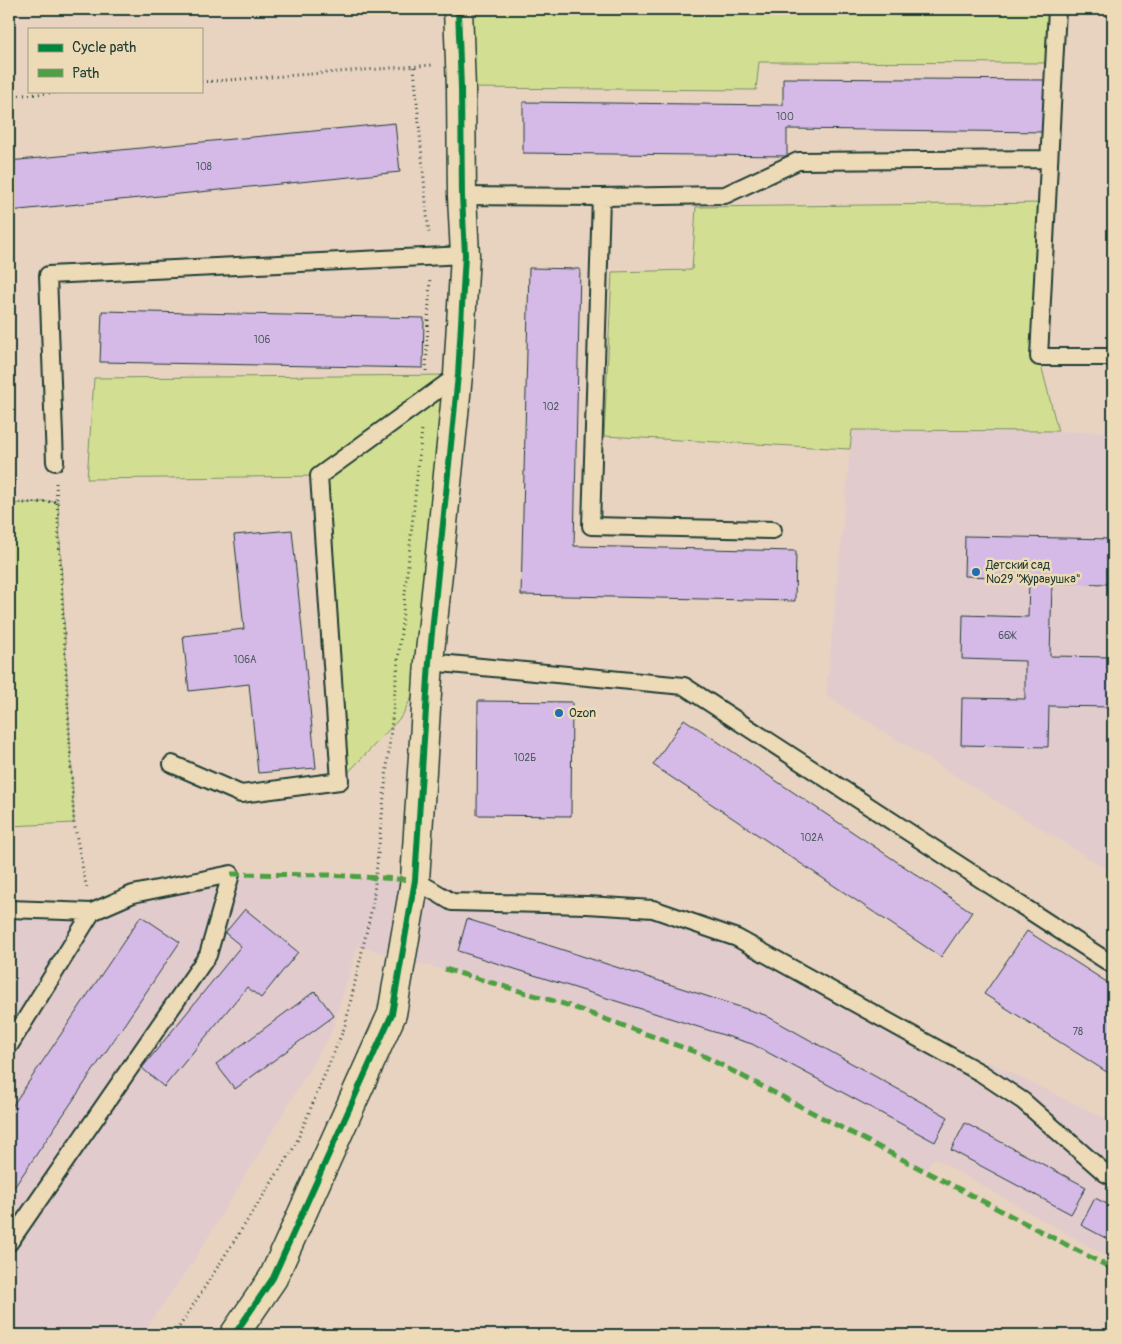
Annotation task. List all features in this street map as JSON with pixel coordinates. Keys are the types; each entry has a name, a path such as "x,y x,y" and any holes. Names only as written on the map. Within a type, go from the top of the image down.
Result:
{"street":[{"path":"234,1335 273,1278 392,1014 415,880 429,662 458,375 465,255 458,9"}],"lane":[{"path":"1057,9 1039,357 1113,357"},
{"path":"462,196 601,197 725,195 798,161 1048,159"},
{"path":"601,197 591,526 773,530"},
{"path":"54,462 48,275 465,255"},
{"path":"172,764 241,794 340,781 319,476 458,375"},
{"path":"429,662 684,686 1113,965"},
{"path":"9,909 92,912 133,894 231,874 208,955 9,1243"},
{"path":"415,880 452,902 587,905 652,909 737,938 988,1078 1023,1101 1105,1173 1113,1177"},
{"path":"9,1046 92,912"}],"path":[{"path":"202,82 460,64"},
{"path":"174,1335 295,1146 345,1026 373,903 425,399 431,257 414,67"},
{"path":"9,96 63,92"},
{"path":"54,462 58,501 74,823 92,912"},
{"path":"9,504 58,501"}],"shaded area":[{"name":"Детский сад №29 \"Журавушка\"","path":"852,430 1113,432 1113,873 826,696"},
{"path":"231,874 329,875 415,880 453,902 653,909 737,938 981,1073 987,1061 1113,1122 1113,1260 934,1158 925,1171 698,1053 564,1004 358,946 331,1034 193,1262 141,1335 9,1335 9,1195 180,943 141,916 9,1111 9,1016 12,1011 9,1008 9,909 92,912"}],"green space":[{"path":"458,9 1057,9 1053,63 759,62 756,90 461,88"},
{"path":"1046,203 1039,357 1058,431 852,430 850,449 604,436 612,272 692,270 696,207"},
{"path":"458,375 429,662 402,716 340,781 319,476 87,479 94,378"},
{"path":"58,501 74,823 9,826 9,504"}],"building":[{"path":"783,78 1048,80 1047,132 787,129 787,156 523,153 523,102 783,105"},
{"path":"395,123 400,172 9,211 9,161"},
{"path":"529,268 580,269 574,546 796,551 795,601 521,595"},
{"path":"102,311 424,318 423,368 100,362"},
{"path":"9,437 15,489 9,490"},
{"path":"292,530 316,768 258,773 249,684 189,691 183,636 244,629 234,535"},
{"path":"965,536 1113,539 1113,584 1052,583 1050,656 1113,657 1113,707 1049,706 1048,747 961,745 962,698 1025,699 1025,661 962,659 963,615 1028,617 1029,578 964,576"},
{"path":"478,701 572,702 571,816 477,815"},
{"path":"684,719 972,912 941,957 653,765"},
{"path":"245,909 298,952 261,998 247,987 164,1087 142,1068 241,946 225,933"},
{"path":"141,916 180,942 9,1195 9,1111"},
{"path":"467,919 765,1015 948,1117 935,1142 752,1044 458,951"},
{"path":"1027,931 1113,986 1113,1070 1110,1074 984,994"},
{"path":"315,991 334,1016 235,1089 216,1064"},
{"path":"965,1123 1086,1187 1071,1214 951,1150"},
{"path":"1095,1198 1113,1207 1113,1242 1081,1225"}],"marked path":[{"path":"231,874 329,875 415,880"},
{"path":"445,969 564,1004 698,1053 1113,1269"}],"cycle path":[{"path":"234,1335 273,1278 392,1014 415,880 429,662 458,375 465,255 458,9"}],"place":[{"name":"Детский сад №29 \"Журавушка\"","path":"976,572"},
{"name":"Ozon","path":"559,713"}]}
